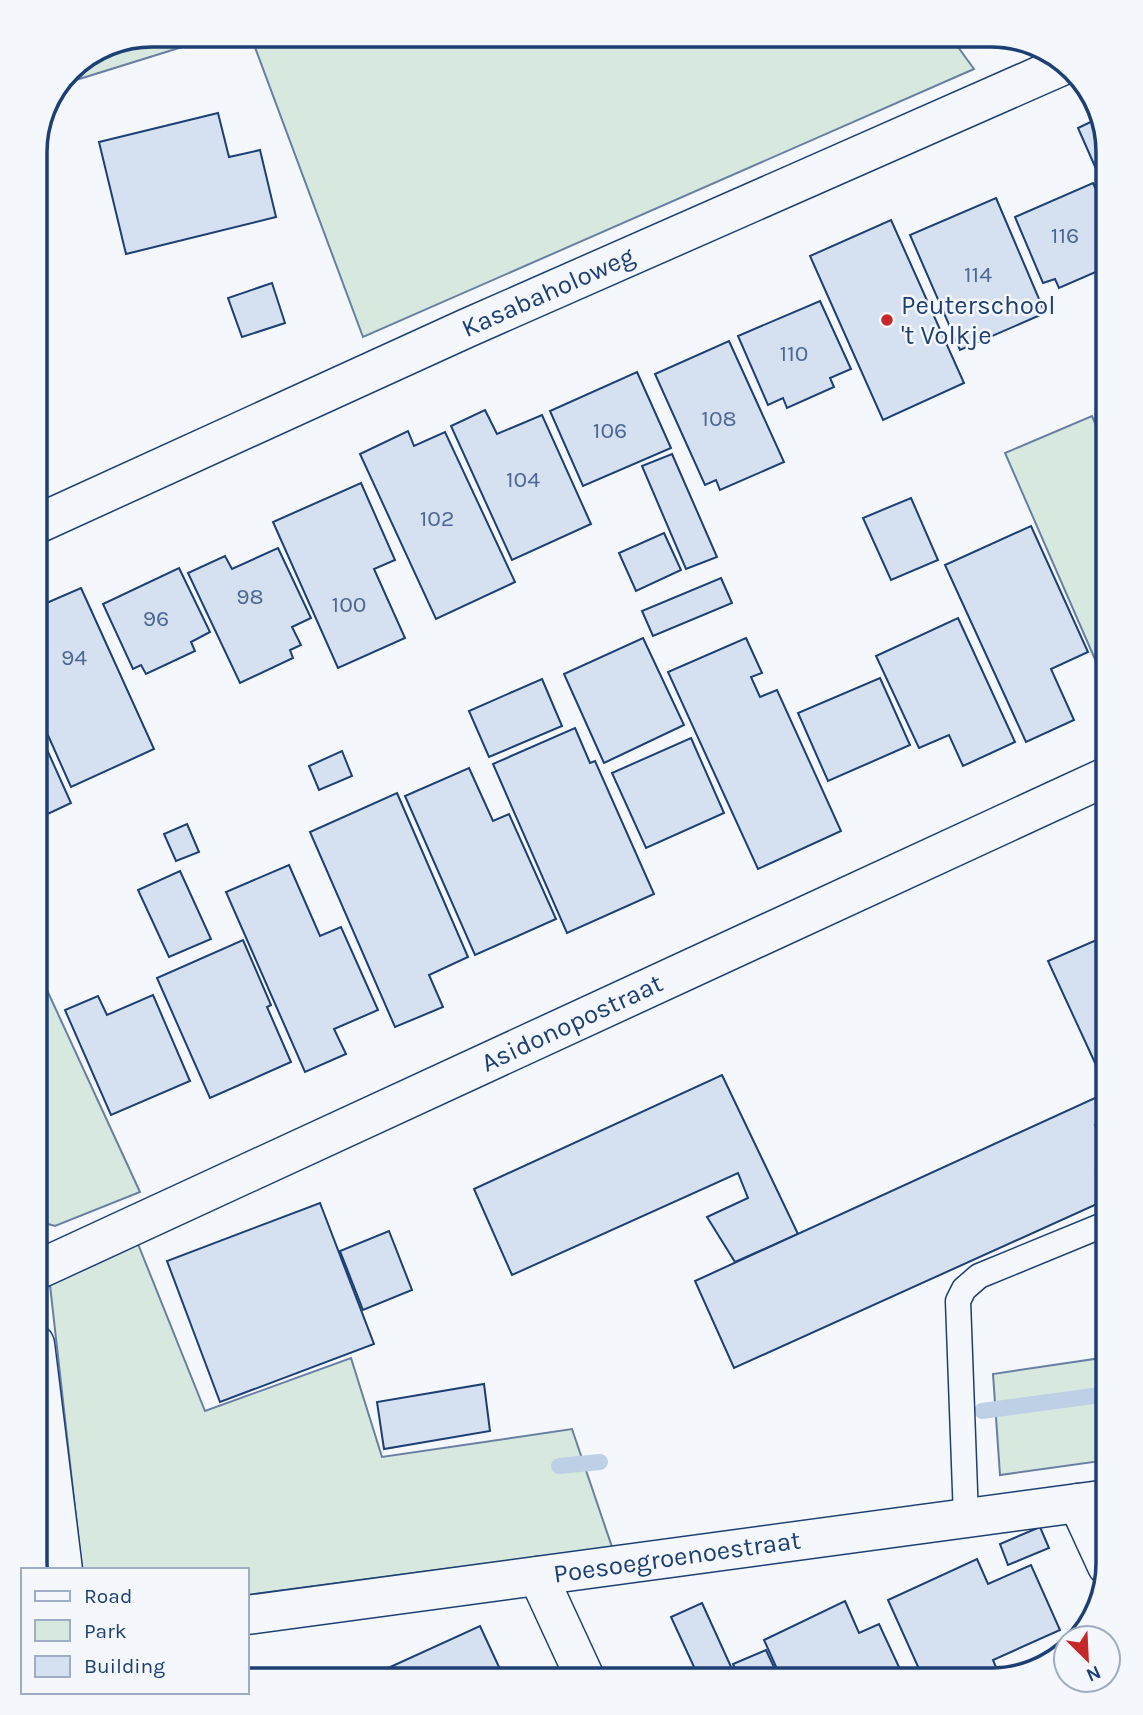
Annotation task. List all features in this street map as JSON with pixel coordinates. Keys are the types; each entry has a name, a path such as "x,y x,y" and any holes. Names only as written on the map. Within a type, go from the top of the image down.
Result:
{"street":[{"name":"Kasabaholoweg","path":"47,520 467,328 1055,69"},
{"name":"Asidonopostraat","path":"47,1265 1096,782"},
{"path":"47,1438 64,1568"},
{"name":"Poesoegroenoestraat","path":"248,1615 1093,1501"},
{"path":"538,1576 580,1668"}],"lane":[{"path":"966,1518 958,1301 964,1289 979,1276 1096,1228"}],"green space":[{"path":"182,47 77,80 100,61 118,53 138,48"},
{"path":"255,47 958,47 974,69 363,337"},
{"path":"1092,416 1096,425 1096,662 1005,453"},
{"path":"47,990 140,1192 55,1226 47,1224"},
{"path":"138,1244 205,1411 351,1358 382,1457 572,1429 612,1547 248,1595 248,1568 82,1568 50,1285"},
{"path":"1096,1359 1096,1462 1000,1475 993,1374"}],"building":[{"path":"218,113 229,157 260,150 276,217 126,254 99,142"},
{"path":"1091,122 1095,138 1096,169 1078,128"},
{"path":"1093,183 1096,190 1096,272 1059,288 1055,279 1043,283 1015,217"},
{"path":"996,198 1045,313 960,350 910,235"},
{"name":"Peuterschool 't Volkje","path":"891,220 964,383 883,420 810,256"},
{"path":"272,283 285,323 242,337 228,298"},
{"path":"820,301 851,369 830,378 834,387 787,408 783,398 768,405 738,336"},
{"path":"729,341 784,462 720,490 716,480 705,485 655,374"},
{"path":"637,372 671,448 583,486 550,411"},
{"path":"485,410 497,434 542,415 591,524 512,560 451,426"},
{"path":"408,431 414,446 445,432 515,582 436,619 360,454"},
{"path":"672,454 717,557 686,569 642,466"},
{"path":"361,483 395,560 374,569 405,638 338,668 273,522"},
{"path":"911,498 938,560 891,580 863,518"},
{"path":"1031,526 1088,652 1051,669 1074,720 1026,742 945,565"},
{"path":"664,533 681,570 636,591 619,553"},
{"path":"278,548 311,618 292,627 301,645 290,650 293,658 240,683 188,573 225,556 232,569"},
{"path":"179,568 210,632 191,642 195,651 146,674 141,665 133,669 103,604"},
{"path":"721,578 732,603 653,636 642,611"},
{"path":"81,588 154,749 71,787 47,733 47,603"},
{"path":"958,618 1015,742 963,766 949,735 919,748 876,656"},
{"path":"643,638 684,725 604,763 564,674"},
{"path":"746,638 762,673 751,677 760,697 777,690 841,831 758,869 668,672"},
{"path":"880,678 910,745 828,781 798,713"},
{"path":"542,679 562,726 489,757 469,711"},
{"path":"575,728 590,763 595,761 654,894 567,933 493,764"},
{"path":"691,738 724,813 646,848 612,773"},
{"path":"47,750 71,803 47,814"},
{"path":"342,751 352,776 319,790 309,766"},
{"path":"469,768 493,821 509,814 556,919 475,955 405,796"},
{"path":"397,793 468,957 429,975 443,1007 395,1027 310,832"},
{"path":"187,824 199,852 176,861 164,834"},
{"path":"289,865 320,936 341,927 378,1010 334,1029 346,1054 305,1072 226,892"},
{"path":"180,871 211,939 169,957 138,890"},
{"path":"243,940 271,1005 267,1007 291,1062 210,1098 157,978"},
{"path":"1096,940 1096,1065 1048,961"},
{"path":"153,995 190,1081 111,1115 65,1010 98,996 107,1015"},
{"path":"722,1075 798,1234 735,1262 707,1217 748,1198 738,1173 512,1275 474,1189"},
{"path":"1096,1097 1096,1204 734,1368 695,1281"},
{"path":"320,1203 374,1344 220,1402 167,1261"},
{"path":"389,1231 412,1290 363,1310 340,1251"},
{"path":"484,1384 490,1431 384,1449 377,1402"},
{"path":"1040,1527 1049,1548 1008,1565 1000,1544"},
{"path":"977,1559 988,1584 1031,1565 1057,1624 1052,1624 1052,1634 993,1660 996,1668 919,1668 888,1600"},
{"path":"845,1601 859,1633 879,1624 899,1668 777,1668 764,1640"},
{"path":"702,1603 732,1668 694,1668 671,1617"},
{"path":"480,1626 499,1668 388,1668"},
{"path":"766,1650 774,1668 735,1668 733,1664"}],"waterway":[{"path":"982,1411 1096,1396"},
{"path":"559,1466 600,1462"}],"place":[{"name":"Peuterschool 't Volkje","path":"887,320"}]}
